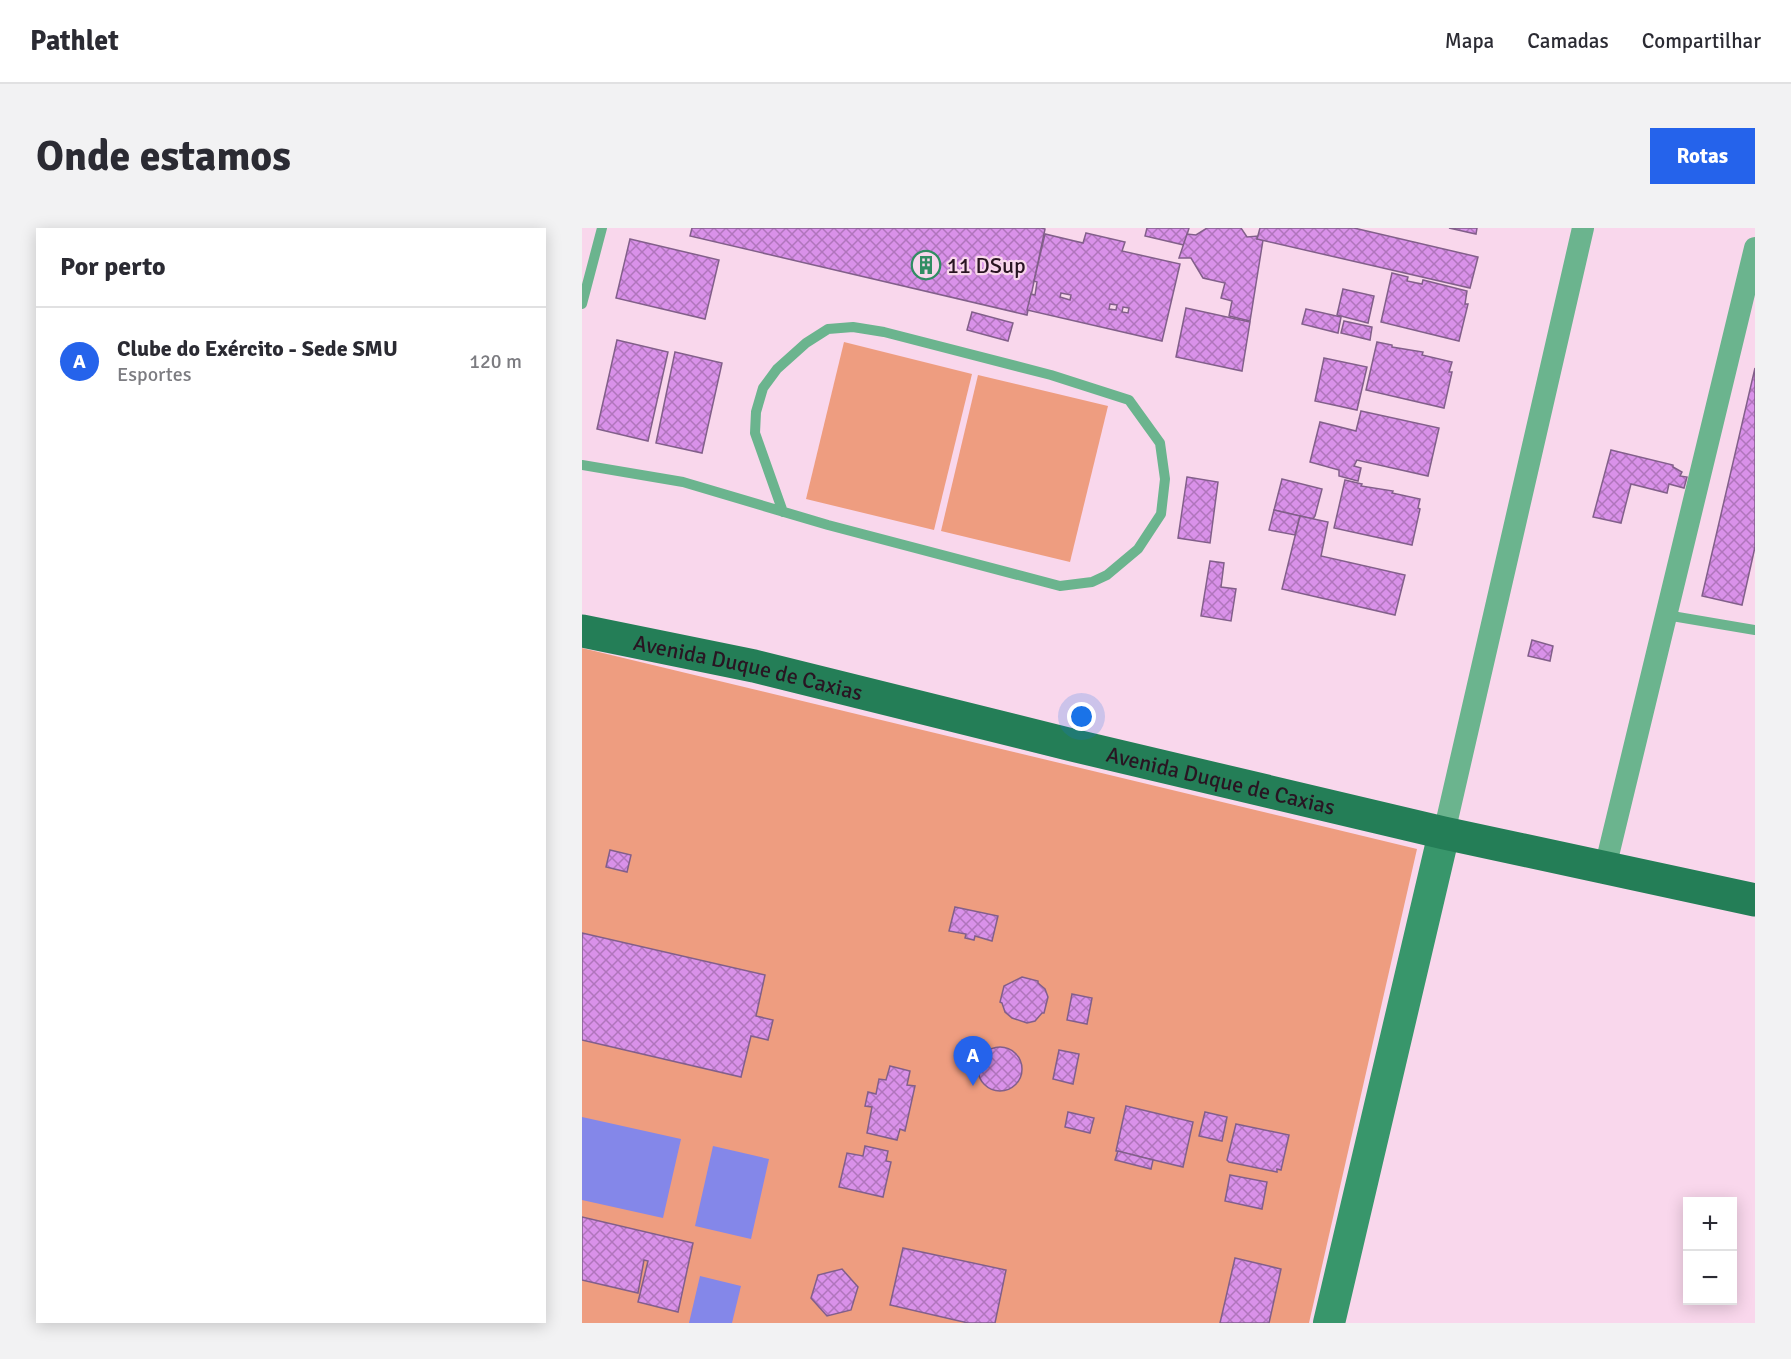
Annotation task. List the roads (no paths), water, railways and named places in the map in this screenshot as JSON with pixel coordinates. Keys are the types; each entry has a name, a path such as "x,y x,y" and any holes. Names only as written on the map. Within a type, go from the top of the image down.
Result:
{"main road":[{"name":"Avenida Duque de Caxias","path":"582,631 754,666 1084,748 1444,833 1755,900"}],"street":[{"path":"1329,1323 1583,228"},
{"path":"1605,868 1755,248"}],"lane":[{"path":"582,304 602,228"},
{"path":"582,465 683,482 783,512 1060,586 1092,582 1107,575 1138,549 1161,514 1165,479 1160,443 1129,400 1051,375 884,332 853,327 828,329 806,343 777,369 763,388 756,412 755,433 783,512"},
{"path":"1666,615 1755,630"}],"place":[{"name":"11 DSup","path":"926,265"},
{"name":"Clube do Exército - Sede SMU","path":"973,1086"}]}
